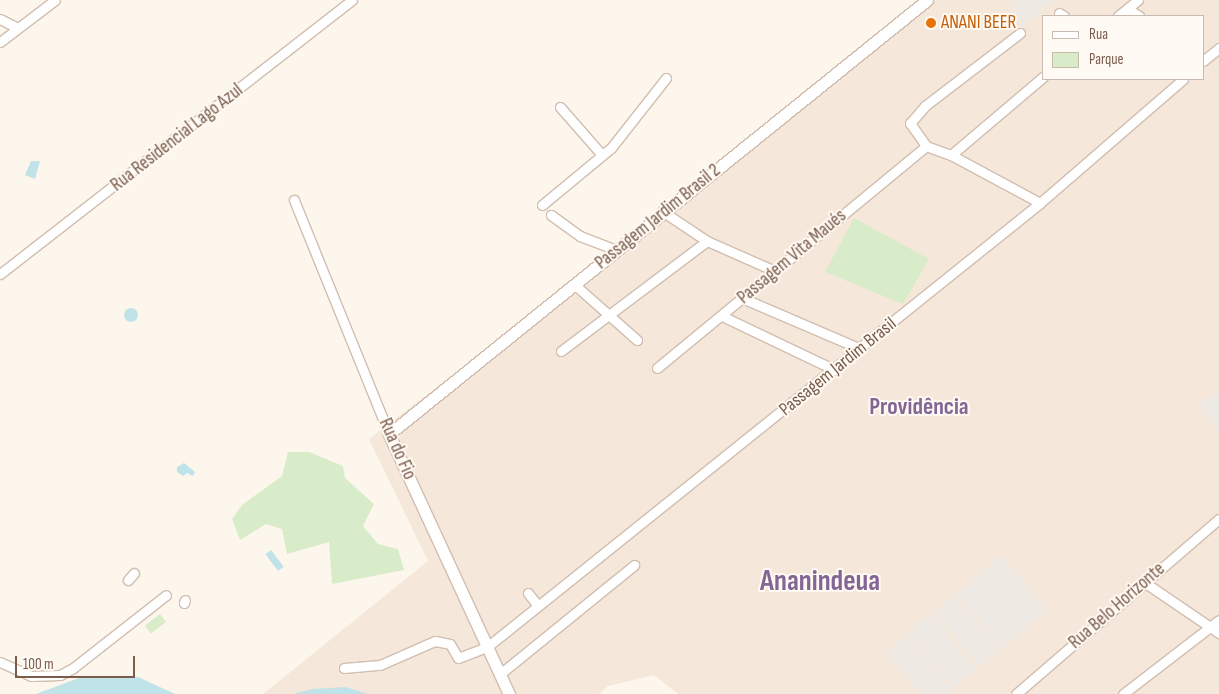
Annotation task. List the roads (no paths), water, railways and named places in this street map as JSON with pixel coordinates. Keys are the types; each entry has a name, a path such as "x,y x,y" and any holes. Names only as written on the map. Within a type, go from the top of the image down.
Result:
{"street":[{"path":"0,42 55,0"},
{"name":"Rua Residencial Lago Azul","path":"0,274 352,0"},
{"name":"Passagem Jardim Brasil 2","path":"389,434 575,285 662,211 927,0"},
{"path":"1119,15 1138,0"},
{"path":"1127,9 1137,15"},
{"path":"0,18 18,28"},
{"path":"1020,33 916,114 911,127 926,146 951,155 1040,203"},
{"path":"1204,58 1219,48"},
{"path":"542,205 602,155 629,128 666,78"},
{"path":"951,155 959,145 1042,79"},
{"name":"Passagem Jardim Brasil","path":"344,668 380,665 435,641 450,644 458,658 487,647 835,370 1040,203 1182,80"},
{"path":"560,107 602,155"},
{"name":"Passagem Vita Maués","path":"657,368 926,146"},
{"name":"Rua do Fio","path":"294,200 389,434 509,694"},
{"path":"662,211 707,241 776,271"},
{"path":"551,215 580,236 617,250"},
{"path":"561,352 707,241"},
{"path":"575,285 637,340"},
{"path":"742,298 861,349"},
{"path":"722,316 835,370"},
{"name":"Rua Belo Horizonte","path":"1016,694 1219,519"},
{"path":"500,674 634,565"},
{"path":"1144,582 1209,629 1219,633"},
{"path":"528,593 538,606"},
{"path":"0,662 31,676 60,675 73,668 166,595"},
{"path":"1123,694 1219,620"}],"water":[{"path":"31,161 40,161 35,179 25,175"},
{"path":"128,308 134,308 138,315 134,322 128,322 124,318 124,312"},
{"path":"184,463 195,472 193,476 187,473 183,476 177,472 177,467"},
{"path":"271,550 284,567 278,571 265,554"},
{"path":"138,677 175,694 36,694 79,678"},
{"path":"345,687 368,694 293,694 313,689"}],"place":[{"name":"ANANI BEER","path":"931,23"}],"district":[{"name":"Providência","path":"919,407"},
{"name":"Ananindeua","path":"820,582"}]}
